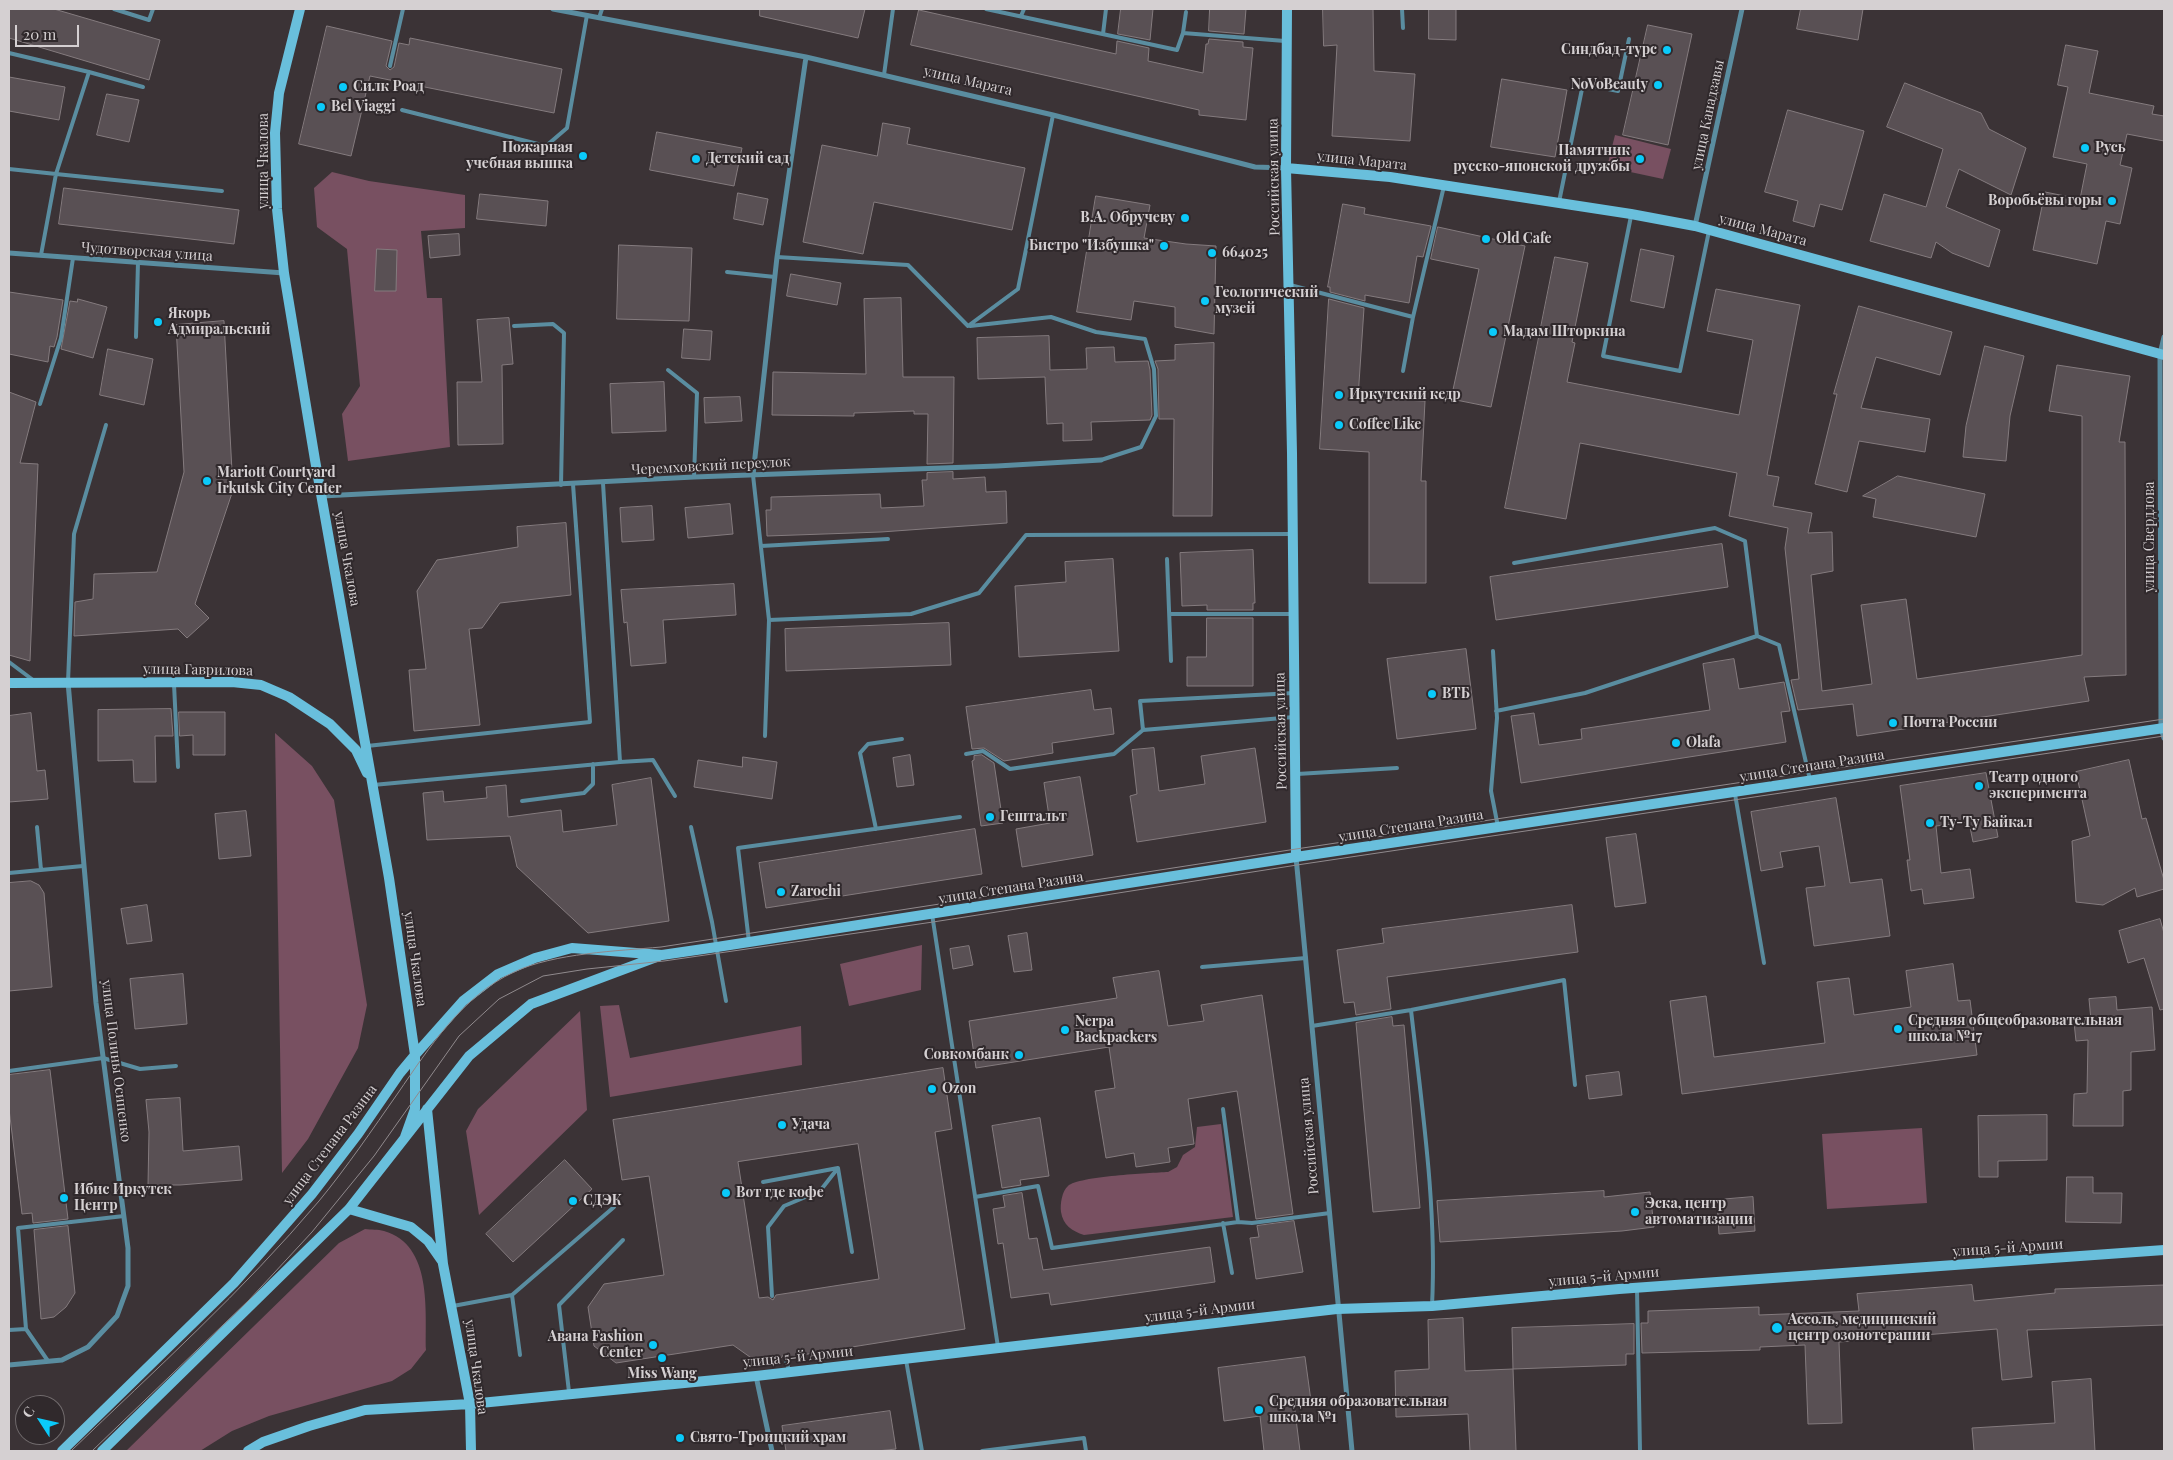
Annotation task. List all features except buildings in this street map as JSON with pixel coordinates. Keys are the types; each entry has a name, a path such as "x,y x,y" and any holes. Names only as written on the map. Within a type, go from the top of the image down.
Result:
{"main road":[{"name":"улица Чкалова","path":"300,9 279,93 275,133 277,209 284,273 373,785 415,1054 417,1084 415,1109 405,1137"},
{"name":"Российская улица","path":"1287,9 1286,168 1290,285 1296,857"},
{"name":"улица Марата","path":"1286,168 1390,177 1559,202 1695,226 2162,355"},
{"name":"улица Гаврилова","path":"9,683 232,682 261,685 289,697 330,724 356,750 373,785"},
{"name":"улица Степана Разина","path":"102,1451 349,1208 468,1056 531,1004 662,955 1296,857 2163,728"},
{"name":"улица Степана Разина","path":"62,1451 248,1268 312,1194 415,1054 463,1001 498,974 535,958 572,948 662,955"},
{"name":"улица Чкалова","path":"427,1109 443,1264 453,1306 470,1404 471,1451"},
{"path":"349,1208 411,1226 428,1240 443,1264"},
{"name":"улица 5-й Армии","path":"248,1451 263,1442 365,1410 470,1404 756,1376 1337,1309 1432,1306 1637,1288 2164,1250"}],"street":[{"name":"улица Марата","path":"553,9 806,58 1053,115 1256,167 1286,168"},
{"name":"улица Канадзавы","path":"1695,226 1742,9"},
{"path":"753,475 777,257 806,58"},
{"name":"Чудотворская улица","path":"9,253 284,273"},
{"name":"улица Свердлова","path":"2164,336 2162,355 2164,738"},
{"name":"Черемховский переулок","path":"322,496 694,477 997,466 1101,460"},
{"name":"улица Полины Осипенко","path":"9,1365 62,1360 88,1347 117,1316 128,1286 128,1248 104,1058 83,866 68,682"},
{"name":"Российская улица","path":"1296,857 1330,1213 1337,1309 1352,1451"},
{"path":"756,1376 772,1451"}],"lane":[{"path":"114,9 149,20 153,9"},
{"path":"390,66 403,9"},
{"path":"599,18 602,9"},
{"path":"884,75 893,9"},
{"path":"986,9 1177,50 1184,33 1186,12"},
{"path":"1022,16 1024,9"},
{"path":"1103,34 1106,9"},
{"path":"1402,9 1402,28"},
{"path":"402,110 546,146 567,128 587,15"},
{"path":"1184,33 1287,42"},
{"path":"1559,202 1583,84 1618,91 1630,39"},
{"path":"9,53 143,86"},
{"path":"41,255 56,174 88,72"},
{"path":"968,326 1018,289 1053,115"},
{"path":"9,169 222,191"},
{"path":"1403,371 1413,317 1444,185"},
{"path":"1631,214 1602,356 1680,372 1709,230"},
{"path":"777,257 908,265 968,326"},
{"path":"40,404 61,338 73,258"},
{"path":"136,337 138,262"},
{"path":"727,272 775,277"},
{"path":"1290,285 1413,317"},
{"path":"968,326 1051,317 1096,332 1145,339 1154,369 1156,416 1141,447 1101,460"},
{"path":"514,326 553,324 564,333 561,485"},
{"path":"668,370 697,393 694,477"},
{"path":"68,682 74,534 106,426"},
{"path":"753,475 770,620 764,736"},
{"path":"603,483 620,762"},
{"path":"366,746 590,722 573,484"},
{"path":"1514,562 1715,528 1745,541 1757,636"},
{"path":"770,620 910,614 979,593 1026,535 1292,534"},
{"path":"761,546 888,539"},
{"path":"1167,559 1171,660"},
{"path":"1170,614 1293,614"},
{"path":"1496,711 1585,693 1757,636 1780,645 1810,780"},
{"path":"1493,651 1496,711 1490,790 1498,827"},
{"path":"9,662 39,684"},
{"path":"174,682 178,767"},
{"path":"1143,730 1140,701 1294,693"},
{"path":"966,754 983,751 1010,769 1114,754 1143,730 1294,718"},
{"path":"876,828 860,753 868,744 902,739"},
{"path":"373,785 653,760 675,796"},
{"path":"522,801 584,794 593,784 593,764"},
{"path":"1295,774 1397,768"},
{"path":"1734,792 1764,963"},
{"path":"749,942 738,848 960,817"},
{"path":"37,827 41,870"},
{"path":"691,827 726,1001"},
{"path":"9,873 83,866"},
{"path":"932,914 998,1348"},
{"path":"1202,967 1306,958"},
{"path":"1312,1026 1412,1010 1564,980 1575,1084"},
{"path":"1412,1010 1431,1196 1434,1268 1432,1306"},
{"path":"9,1071 104,1058 140,1069 176,1066"},
{"path":"1223,1109 1238,1222"},
{"path":"763,1182 838,1168"},
{"path":"838,1168 852,1252"},
{"path":"772,1296 768,1227 784,1206 820,1192 838,1168"},
{"path":"975,1198 1038,1186 1052,1248 1238,1222 1252,1223 1330,1213"},
{"path":"453,1306 512,1295 614,1207"},
{"path":"48,1361 26,1329 18,1228 124,1216"},
{"path":"1223,1224 1232,1273"},
{"path":"570,1394 559,1305 623,1240"},
{"path":"1637,1288 1640,1451"},
{"path":"512,1295 520,1355"},
{"path":"9,1330 26,1329"},
{"path":"785,1358 790,1372"},
{"path":"906,1359 922,1451"},
{"path":"982,1451 1084,1438 1086,1451"}],"shaded area":[{"path":"1615,135 1671,149 1663,179 1607,167"},
{"path":"332,172 369,181 465,195 465,228 421,231 427,298 442,298 450,447 348,461 342,414 360,386 347,249 317,227 314,188"},
{"path":"275,733 312,766 334,800 367,1005 358,1048 308,1139 282,1173"},
{"path":"922,945 921,990 849,1006 840,964"},
{"path":"619,1005 630,1058 801,1026 802,1065 610,1097 600,1006"},
{"path":"580,1011 587,1110 479,1215 466,1131 478,1109"},
{"path":"1221,1124 1233,1217 1084,1235 1076,1232 1064,1221 1061,1212 1061,1202 1064,1191 1068,1186 1100,1177 1168,1172 1177,1167 1183,1155 1195,1147 1197,1127"},
{"path":"1922,1128 1927,1203 1827,1209 1822,1134"},
{"path":"365,1229 384,1231 400,1239 411,1250 419,1265 425,1299 426,1350 411,1369 392,1381 269,1416 232,1431 200,1451 126,1451 339,1243"}],"tram line":[{"path":"71,1451 198,1329 290,1234 340,1175 422,1058 463,1009 495,982 530,966 567,957 661,947 1296,849 2164,719"},
{"path":"92,1451 249,1300 312,1232 374,1156 459,1036 499,999 543,976 587,969 664,961 933,922 1297,865 2164,736"}],"place":[{"name":"Синдбад-турс","path":"1667,50"},
{"name":"NoVoBeauty","path":"1658,85"},
{"name":"Силк Роад","path":"343,87"},
{"name":"Bel Viaggi","path":"321,107"},
{"name":"Русь","path":"2085,148"},
{"name":"Пожарная учебная вышка","path":"583,156"},
{"name":"Детский сад","path":"696,159"},
{"name":"Памятник русско-японской дружбы","path":"1640,159"},
{"name":"Воробьёвы горы","path":"2112,201"},
{"name":"В.А. Обручеву","path":"1185,218"},
{"name":"Old Cafe","path":"1486,239"},
{"name":"Бистро \"Избушка\"","path":"1164,246"},
{"name":"664025","path":"1212,253"},
{"name":"Геологический музей","path":"1205,301"},
{"name":"Якорь Адмиральский","path":"158,322"},
{"name":"Мадам Шторкина","path":"1493,332"},
{"name":"Иркутский кедр","path":"1339,395"},
{"name":"Coffee Like","path":"1339,425"},
{"name":"Mariott Courtyard Irkutsk City Center","path":"207,481"},
{"name":"ВТБ","path":"1432,694"},
{"name":"Почта России","path":"1893,723"},
{"name":"Olafa","path":"1676,743"},
{"name":"Театр одного эксперимента","path":"1979,786"},
{"name":"Гештальт","path":"990,817"},
{"name":"Ту-Ту Байкал","path":"1930,823"},
{"name":"Zarochi","path":"781,892"},
{"name":"Средняя общеобразовательная школа №17","path":"1898,1029"},
{"name":"Nerpa Backpackers","path":"1065,1030"},
{"name":"Совкомбанк","path":"1019,1055"},
{"name":"Ozon","path":"932,1089"},
{"name":"Удача","path":"782,1125"},
{"name":"Вот где кофе","path":"726,1193"},
{"name":"Ибис Иркутск Центр","path":"64,1198"},
{"name":"СДЭК","path":"573,1201"},
{"name":"Эска, центр автоматизации","path":"1635,1212"},
{"name":"Ассоль, медицинский центр озонотерапии","path":"1777,1328"},
{"name":"Авана Fashion Center","path":"653,1345"},
{"name":"Miss Wang","path":"662,1358"},
{"name":"Средняя образовательная школа №1","path":"1259,1410"},
{"name":"Свято-Троицкий храм","path":"680,1438"}]}
